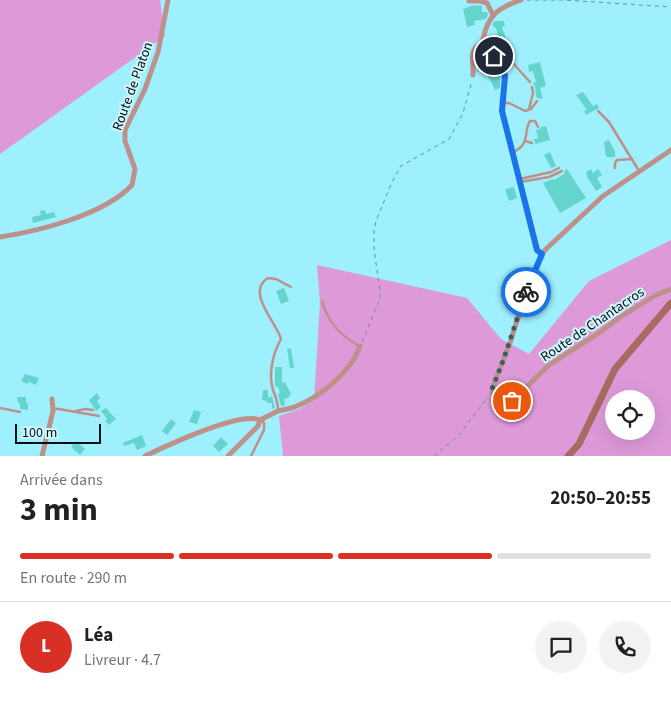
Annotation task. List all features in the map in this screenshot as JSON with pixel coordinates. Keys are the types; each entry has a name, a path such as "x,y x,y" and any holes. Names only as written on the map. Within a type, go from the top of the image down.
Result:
{"main road":[{"path":"568,456 579,444 615,369 671,303"}],"street":[{"name":"Route de Platon","path":"0,237 28,232 86,214 132,185 135,169 125,141 125,130 145,89 158,52 168,0"},
{"path":"469,1 480,0 487,3 493,15"},
{"path":"522,0 510,2 493,15 485,31 484,43 501,63 505,76 506,84 502,111 514,152 537,250 542,254"},
{"path":"473,76 472,52 475,47 484,43"},
{"path":"492,394 492,389 524,296 542,254 593,204 671,150"},
{"name":"Route de Chantacros","path":"492,394 502,400 512,401 549,365 599,333 618,318 656,295 671,289"},
{"path":"145,456 227,423 252,419 260,420 278,411 298,406 312,398 346,372 354,362 360,346"},
{"path":"42,456 53,408 52,399"},
{"path":"228,456 258,426 260,420"}],"lane":[{"path":"501,63 507,60 511,61 530,82"},
{"path":"528,111 533,93 532,87"},
{"path":"502,103 528,111 537,101"},
{"path":"598,111 609,122 639,171"},
{"path":"514,152 525,142 527,126 530,121 535,121 538,127"},
{"path":"525,142 532,143"},
{"path":"615,168 617,160 632,158"},
{"path":"520,181 549,177 560,170"},
{"path":"278,411 278,400 272,387 272,367 274,353 281,339 263,304 260,292 263,283 272,277 291,287"},
{"path":"322,301 324,309 333,324 343,336 360,346"},
{"path":"0,408 20,412"},
{"path":"53,408 99,416"},
{"path":"75,411 93,410"},
{"path":"251,456 264,426 260,420"}],"path":[{"path":"522,0 564,0 671,7"},
{"path":"360,346 380,298 373,239 376,221 397,171 401,166 448,138 463,113 473,76"},
{"path":"434,456 459,436 488,396 492,394"}],"shaded area":[{"path":"0,0 160,0 165,36 0,154"},
{"path":"671,240 671,456 283,456 279,416 299,409 314,400 320,303 317,265 467,298 501,339 529,354 589,281"}],"building":[{"path":"474,5 482,6 482,12 487,12 488,15 486,19 474,21 475,25 467,27 463,9"},
{"path":"494,21 504,21 505,26 502,27 508,44 494,50 490,44 499,40 496,28 492,26"},
{"path":"483,49 496,64 489,67 493,78 489,79 485,68 477,72 477,53"},
{"path":"540,62 546,86 540,88 543,98 539,99 536,97 533,83 536,82 533,71 529,72 528,65"},
{"path":"500,75 500,88 495,90 490,79"},
{"path":"583,92 593,106 597,104 599,108 586,115 584,111 587,110 576,95"},
{"path":"546,126 550,140 535,144 535,141 532,140 538,138 536,129 539,130 541,127"},
{"path":"609,140 615,151 615,157 606,157 604,142"},
{"path":"550,152 556,166 551,168 544,155"},
{"path":"567,169 586,198 560,213 543,183 554,180 564,174"},
{"path":"591,169 593,173 598,169 602,175 597,178 602,187 596,191 587,177 586,172"},
{"path":"514,187 517,198 509,201 505,189"},
{"path":"45,210 46,214 54,212 56,217 33,223 32,217 41,215 40,211"},
{"path":"284,288 289,301 281,304 276,291"},
{"path":"291,348 294,368 290,368 287,349"},
{"path":"275,367 282,367 282,383 285,382 291,394 288,398 284,399 285,405 281,406 278,394 280,393 278,387 275,386"},
{"path":"25,374 39,378 36,385 21,381"},
{"path":"263,390 268,390 268,398 272,396 275,408 272,409 272,403 262,400"},
{"path":"97,393 100,398 97,401 101,407 96,411 89,400"},
{"path":"17,397 26,397 28,410 20,409"},
{"path":"106,408 116,419 109,425 101,411"},
{"path":"194,410 201,412 197,424 189,422"},
{"path":"171,419 176,423 167,435 162,431"},
{"path":"142,435 146,446 137,450 134,443 124,446 123,443"},
{"path":"221,437 228,444 219,452 213,446"},
{"path":"76,441 85,449 80,455 71,447"}],"way so far":[{"path":"512,401 502,400 495,396 492,394 492,389 510,343 526,292"}],"route":[{"path":"494,56 500,61 505,76 506,84 502,111 514,152 537,250 542,254 526,292"}]}
